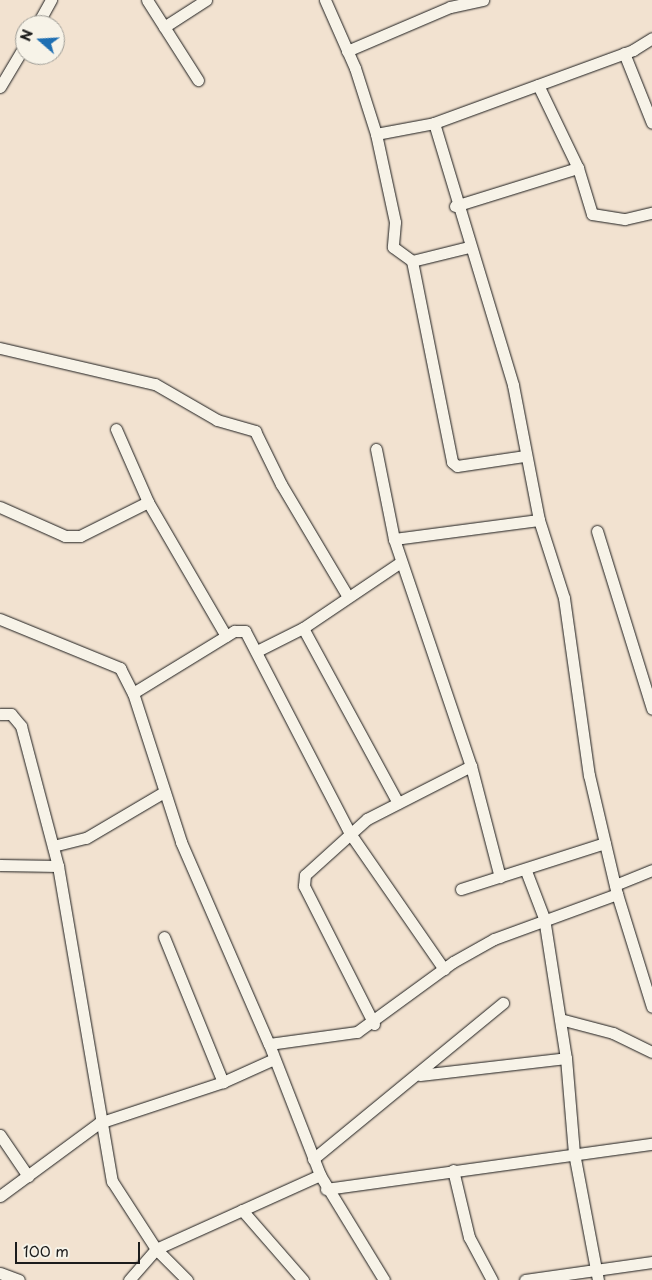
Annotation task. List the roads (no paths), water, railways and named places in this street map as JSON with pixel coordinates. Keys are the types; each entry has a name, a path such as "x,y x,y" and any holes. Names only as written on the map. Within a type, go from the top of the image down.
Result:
{"street":[{"path":"43,15 51,0"},
{"path":"147,0 198,80"},
{"path":"164,27 206,0"},
{"path":"325,0 347,51 376,134 395,222 393,247 412,261 452,462 457,466 525,456"},
{"path":"347,51 450,7 483,0"},
{"path":"376,134 434,123 624,53 652,38"},
{"path":"624,53 652,123"},
{"path":"0,87 15,62"},
{"path":"538,85 578,168 592,214 625,219 652,213"},
{"path":"434,123 455,206 513,385 525,456 540,520 564,598 589,775 616,889 652,1007"},
{"path":"455,206 578,168"},
{"path":"412,261 469,247"},
{"path":"0,348 155,384 217,420 255,431 281,484 348,595"},
{"path":"116,429 148,502 226,636"},
{"path":"376,449 394,539 471,766 500,876"},
{"path":"0,507 65,536 80,536 148,502"},
{"path":"394,539 540,520"},
{"path":"598,531 652,710"},
{"path":"258,650 303,628 348,595 401,562"},
{"path":"0,619 120,668 133,693 180,842 269,1044 313,1159 326,1189 384,1280"},
{"path":"303,628 398,803"},
{"path":"133,693 226,636 245,631 258,650 352,835 444,969"},
{"path":"0,714 11,714 21,726 58,866 99,1123 112,1181 156,1249 187,1280"},
{"path":"374,1024 304,886 305,876 352,835 367,819 471,766"},
{"path":"53,846 86,838 164,792"},
{"path":"461,890 605,843"},
{"path":"0,865 58,866"},
{"path":"526,870 544,918 566,1058 574,1153 597,1275"},
{"path":"269,1044 357,1032 374,1024 444,969 494,939 616,889 652,870"},
{"path":"164,937 223,1082"},
{"path":"313,1159 420,1075 504,1003"},
{"path":"560,1019 613,1033 652,1052"},
{"path":"0,1196 99,1123 223,1082 274,1058"},
{"path":"420,1075 566,1058"},
{"path":"0,1135 28,1176"},
{"path":"326,1189 574,1153 652,1144"},
{"path":"453,1170 469,1237 492,1280"},
{"path":"129,1280 156,1249 320,1175"},
{"path":"242,1210 303,1280"},
{"path":"525,1280 597,1275 652,1262"},
{"path":"0,1273 19,1280"}]}
